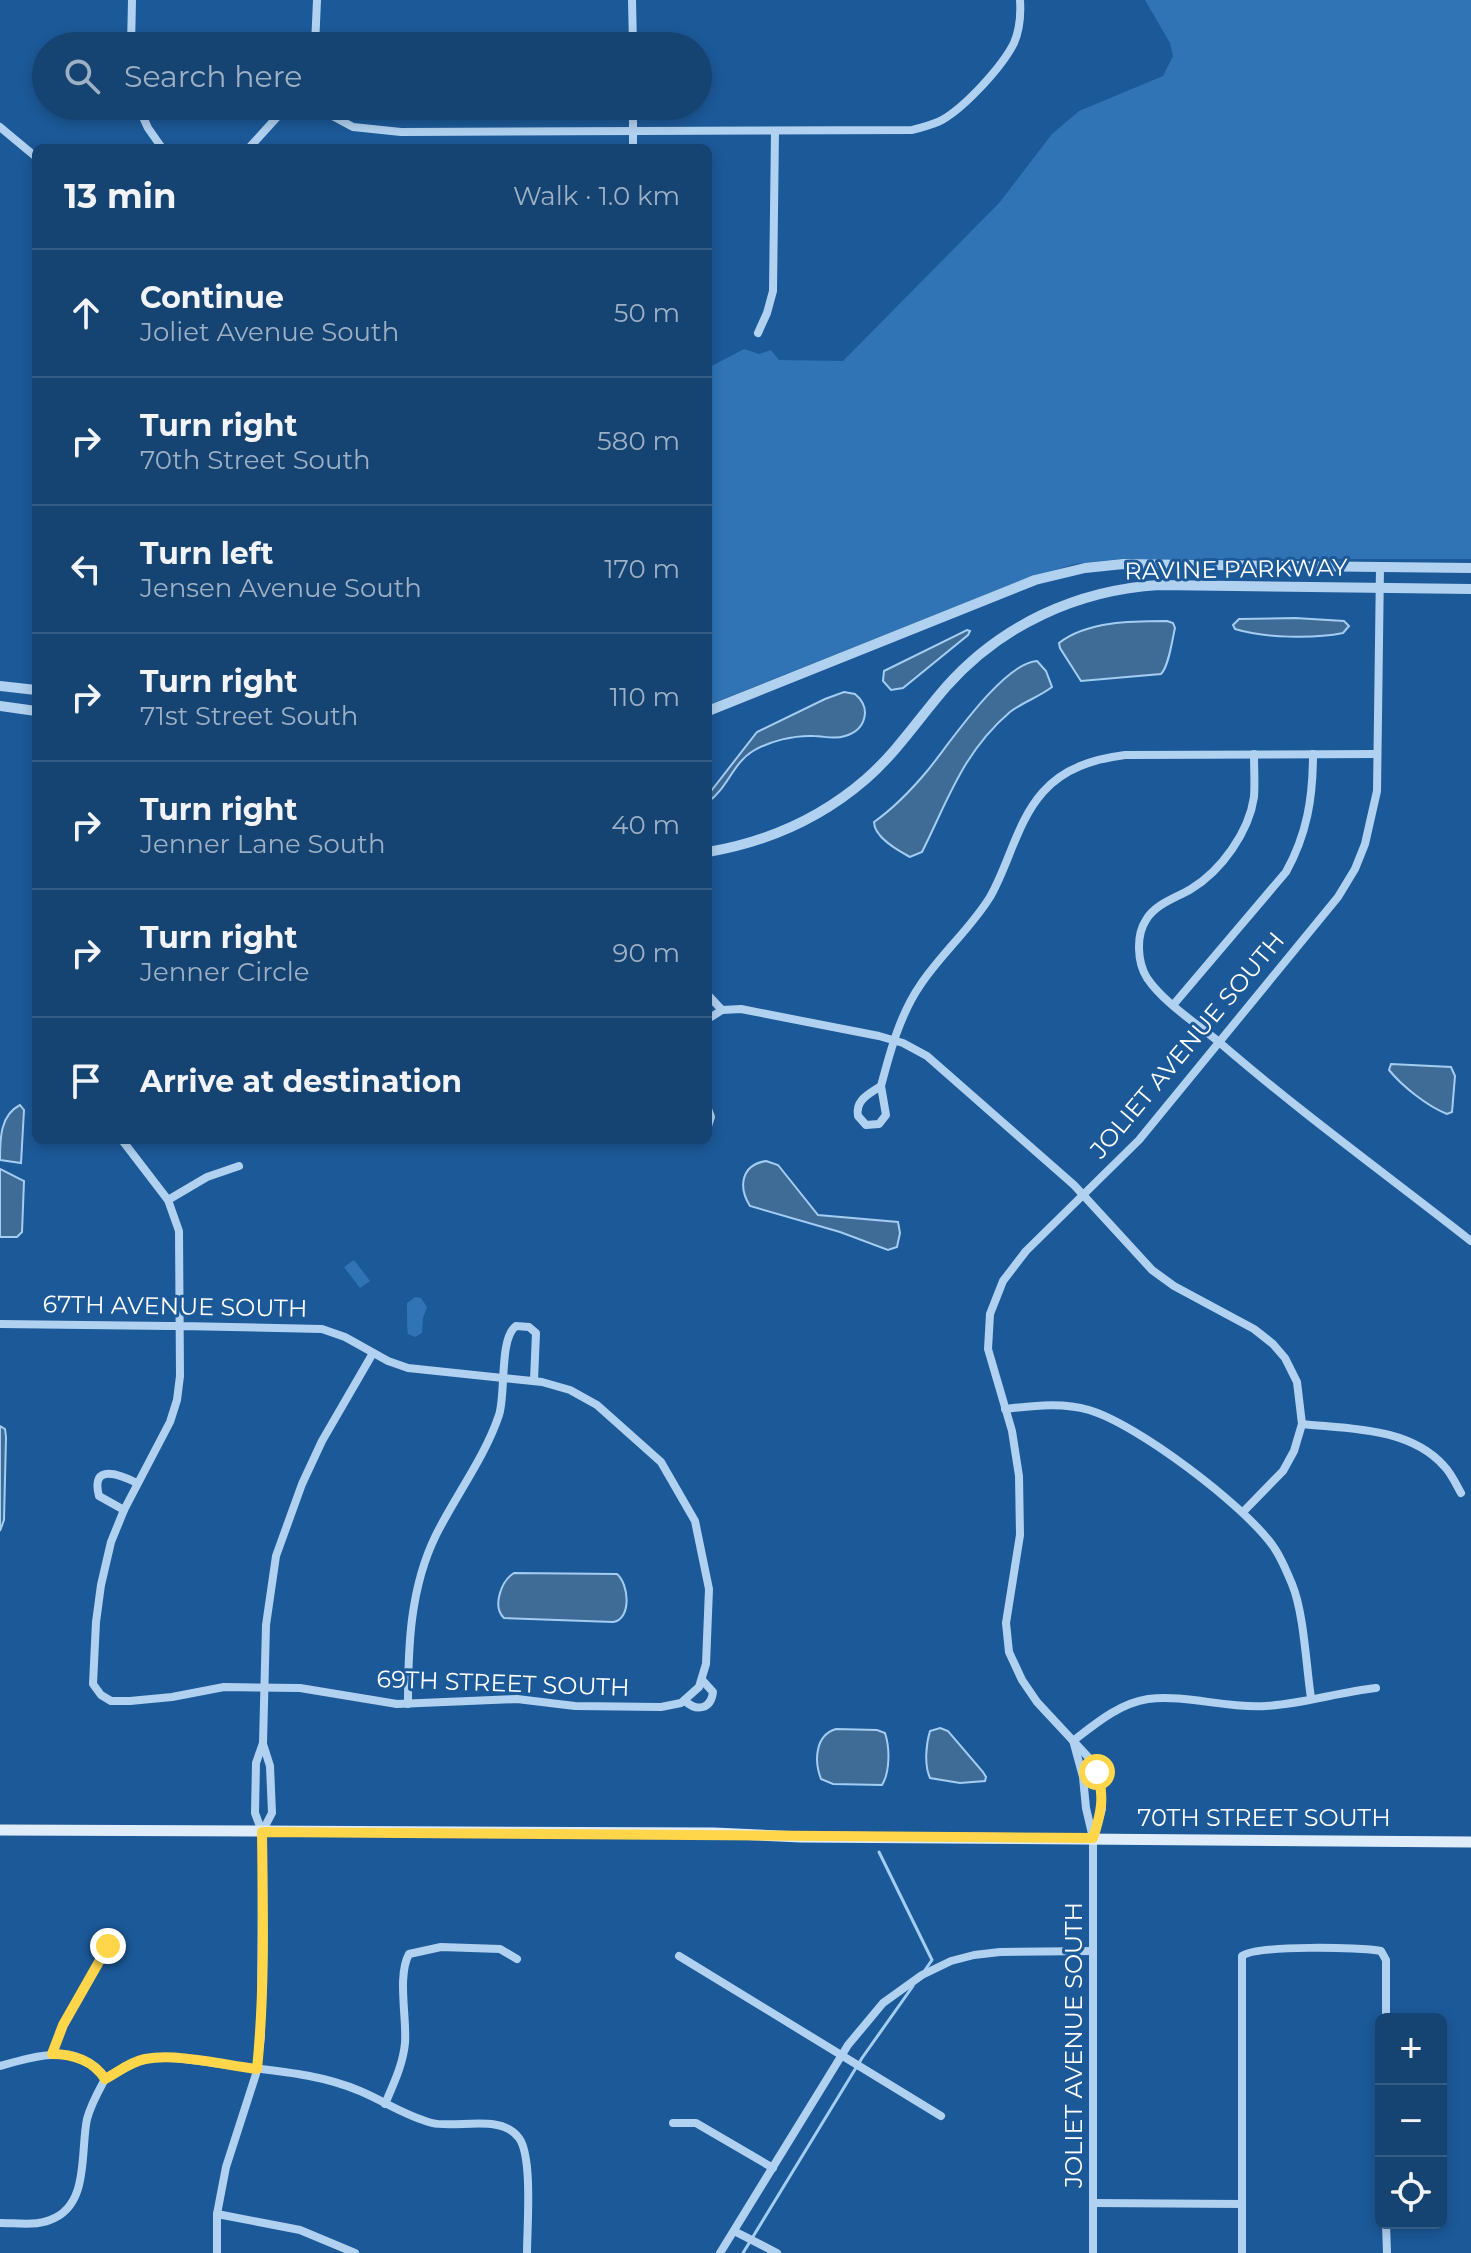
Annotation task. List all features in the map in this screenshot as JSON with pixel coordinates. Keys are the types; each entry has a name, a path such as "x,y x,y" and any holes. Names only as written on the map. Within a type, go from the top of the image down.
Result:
{"main road":[{"name":"70TH STREET SOUTH","path":"0,1830 1471,1842"}],"street":[{"path":"131,32 132,0"},
{"path":"316,32 317,0"},
{"path":"632,0 633,32"},
{"path":"336,120 381,131 897,131 940,121 954,112 983,83 1013,45 1019,28 1020,0"},
{"path":"144,120 159,144"},
{"path":"253,144 274,120"},
{"path":"633,120 633,144"},
{"path":"0,127 32,154"},
{"path":"758,333 773,291 775,131"},
{"name":"RAVINE PARKWAY","path":"712,709 1035,580 1070,571 1132,564 1471,568"},
{"name":"JOLIET AVENUE SOUTH","path":"1093,1838 1102,1809 1101,1787 1090,1759 1037,1702 1009,1652 1006,1623 1020,1535 1019,1476 1012,1431 988,1349 990,1314 1003,1281 1026,1251 1139,1140 1338,897 1355,869 1372,818 1377,791 1380,567"},
{"name":"RAVINE PARKWAY","path":"712,851 747,844 777,833 837,801 880,766 943,690 979,655 1024,624 1073,601 1119,589 1159,585 1471,589"},
{"path":"0,686 32,690"},
{"path":"0,706 32,710"},
{"path":"1254,754 1252,808 1234,845 1207,877 1152,913 1141,932 1139,950 1142,968 1157,989 1217,1041 1471,1241"},
{"path":"1174,1004 1286,872 1296,854 1309,815 1313,754"},
{"path":"881,1086 861,1100 858,1106 858,1116 866,1125 879,1124 886,1115 881,1086 906,1010 919,987 989,898 1032,808 1056,780 1080,766 1115,756 1377,754"},
{"path":"712,999 722,1010"},
{"path":"712,1016 722,1010 741,1009 895,1040 934,1061 1083,1194 1135,1253 1162,1278 1182,1292 1254,1329 1273,1344 1285,1358 1297,1382 1302,1424 1294,1451 1283,1471 1243,1512"},
{"path":"125,1144 168,1200 181,1240 177,1400 164,1435 124,1510 99,1496 97,1489 99,1480 105,1474 115,1472 137,1483"},
{"path":"168,1200 211,1175 239,1166"},
{"name":"67TH AVENUE SOUTH","path":"0,1324 313,1328 338,1334 394,1364 415,1370 534,1380 570,1390 597,1405 661,1462 695,1521 709,1589 710,1626 703,1681 713,1692 710,1703 705,1707 697,1708 685,1701"},
{"path":"408,1704 409,1637 426,1556 491,1437 501,1411 509,1333 514,1328 523,1326 534,1329 537,1336 534,1380"},
{"path":"262,1832 272,1813 270,1766 263,1743 270,1588 289,1516 322,1441 373,1353"},
{"path":"1005,1409 1065,1406 1115,1419 1243,1512 1274,1547 1294,1588 1311,1698"},
{"path":"1302,1424 1402,1438 1443,1464 1461,1493"},
{"name":"69TH STREET SOUTH","path":"124,1510 104,1570 96,1622 93,1684 101,1695 111,1701 172,1697 224,1687 307,1688 366,1700 408,1704 517,1699 575,1706 668,1707 685,1701"},
{"path":"685,1701 703,1681"},
{"path":"1073,1741 1100,1720 1129,1704 1148,1699 1233,1707 1270,1706 1376,1688"},
{"name":"JOLIET AVENUE SOUTH","path":"1073,1741 1083,1777 1093,1838 1093,2253"},
{"path":"217,2253 217,2214 226,2167 257,2069 262,1963 262,1832 255,1813 256,1763 263,1743"},
{"path":"52,2054 63,2025 108,1946"},
{"path":"385,2104 405,2043 404,1966 409,1954 441,1947 500,1949 517,1959"},
{"path":"1242,2253 1242,1956 1248,1952 1273,1949 1381,1951 1385,1958 1386,2013"},
{"path":"720,2253 841,2056 883,2003 922,1975 951,1961 1000,1952 1093,1951"},
{"path":"679,1956 941,2116"},
{"path":"0,2066 52,2054 82,2058 100,2071 105,2079"},
{"path":"0,2223 51,2220 71,2204 80,2185 87,2120 105,2079 130,2064 146,2059 185,2059 331,2081 362,2091 412,2118 437,2124 495,2125 507,2129 519,2138 527,2162 527,2253"},
{"path":"673,2123 696,2123 773,2168"},
{"path":"1093,2203 1242,2204"},
{"path":"217,2214 300,2230 355,2253"},
{"path":"1386,2229 1387,2253"},
{"path":"734,2231 777,2253"}],"shaded area":[{"path":"1145,0 1471,0 1471,559 1119,559 1075,564 1025,579 712,703 712,366 744,349 759,354 771,350 779,360 843,361 1000,202 1052,134 1079,111 1163,76 1173,56 1170,43"},
{"path":"1239,619 1344,621 1349,626 1343,633 1289,637 1247,632 1235,629 1233,625"},
{"path":"1173,623 1175,628 1161,674 1081,681 1060,648 1059,643 1070,636 1097,626"},
{"path":"970,631 968,635 903,688 891,690 883,681 884,671"},
{"path":"1037,661 1046,671 1052,687 1010,712 980,743 958,778 922,852 910,857 887,842 878,833 874,822 916,784 993,690 1023,665"},
{"path":"844,692 855,694 864,706 862,724 841,737 798,737 760,747 740,762 712,799 712,790 757,732"},
{"path":"1391,1064 1451,1067 1455,1076 1452,1112 1447,1114 1415,1095 1389,1070"},
{"path":"20,1105 24,1110 21,1163 0,1160 5,1121"},
{"path":"766,1161 778,1165 818,1215 898,1222 900,1233 897,1247 888,1250 840,1232 750,1206 744,1192 744,1178 751,1167"},
{"path":"0,1169 24,1181 22,1232 17,1237 0,1237"},
{"path":"354,1260 370,1281 360,1288 344,1267"},
{"path":"415,1297 421,1298 427,1307 422,1333 415,1337 408,1334 407,1303"},
{"path":"0,1426 5,1429 6,1437 4,1520 0,1531"},
{"path":"514,1573 617,1574 624,1585 626,1608 623,1615 613,1622 504,1618 498,1601 505,1582"},
{"path":"940,1728 948,1731 983,1772 985,1781 960,1783 930,1778 926,1761 930,1731"},
{"path":"836,1729 885,1733 888,1760 882,1785 833,1784 821,1779 817,1764 820,1743"}],"waterway":[{"path":"879,1852 932,1960 925,1970"},
{"path":"743,2253 862,2058 913,1986"}],"route":[{"path":"108,1946 63,2025 52,2054 82,2058 100,2071 105,2079 130,2064 146,2059 185,2059 257,2069 261,2036 262,1832 1093,1838 1102,1809 1097,1772"}]}
